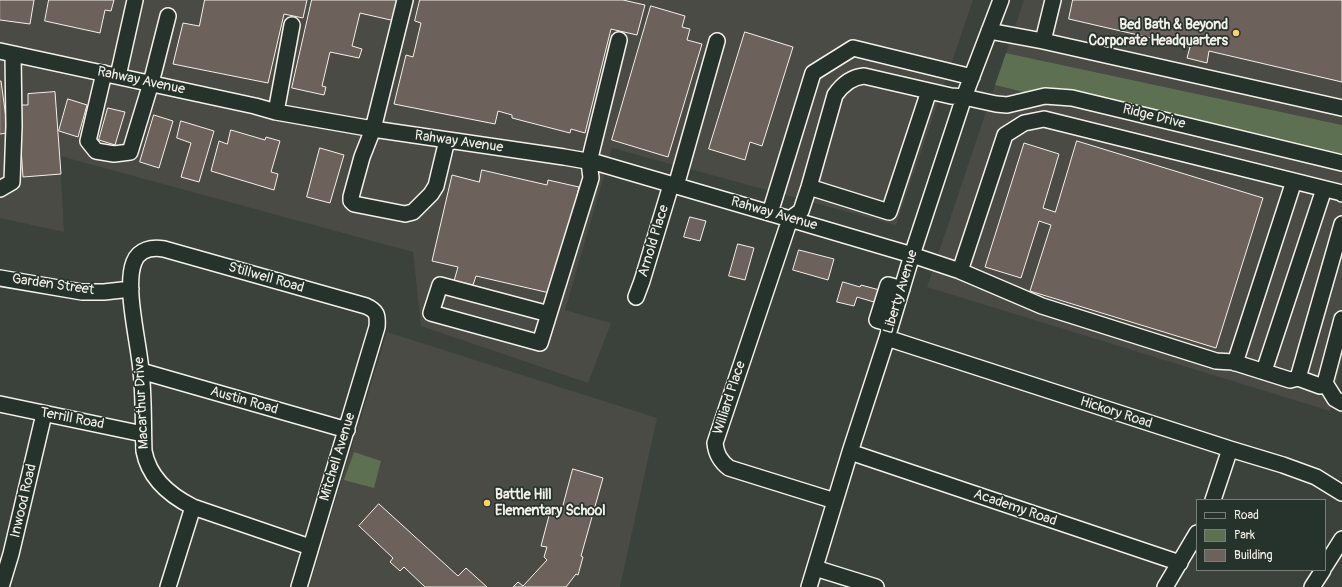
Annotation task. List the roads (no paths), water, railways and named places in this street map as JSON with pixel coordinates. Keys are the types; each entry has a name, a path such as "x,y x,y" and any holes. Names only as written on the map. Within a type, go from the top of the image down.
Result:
{"street":[{"path":"135,0 88,140 96,151 114,154 130,152 151,83 168,16"},
{"path":"406,0 373,129 362,157 351,201 354,204 405,214 413,212 431,194 436,186 447,140"},
{"name":"Liberty Avenue","path":"808,587 912,255 964,96 1001,0"},
{"path":"1043,41 1053,0"},
{"path":"276,112 292,25"},
{"path":"989,31 1043,41 1342,108"},
{"path":"549,314 440,285 431,313 540,343 549,314 591,178 589,162 619,40"},
{"name":"Arnold Place","path":"636,298 674,186 717,41"},
{"path":"770,213 813,73 854,48 972,77"},
{"path":"0,189 12,182 14,126 6,52"},
{"name":"Rahway Avenue","path":"6,52 255,106 276,112 373,129 589,162 912,255 960,271 1042,306 1216,361 1235,363 1290,380 1298,378 1323,384"},
{"name":"Ridge Drive","path":"809,187 835,95 856,76 864,76 952,96 964,96 996,104 1007,105 1045,96 1072,98 1342,164"},
{"path":"790,219 801,211 809,187 889,212 929,91"},
{"path":"960,271 1005,135 1024,123 1044,119 1342,193"},
{"path":"1235,363 1294,181"},
{"path":"1264,371 1324,188"},
{"name":"Williard Place","path":"790,219 717,435 716,451 723,463 729,468 835,501"},
{"path":"1298,378 1342,224"},
{"name":"Stillwell Road","path":"140,252 153,247 164,249 366,306 374,310 378,317 377,326"},
{"name":"Macarthur Drive","path":"140,252 134,261 131,289 141,371 144,451 146,459 158,482 178,499 192,507 310,547"},
{"name":"Garden Street","path":"0,278 82,292 104,292 131,289"},
{"path":"1342,319 1323,384 1335,399 1342,403"},
{"name":"Mitchell Avenue","path":"299,587 377,326"},
{"name":"Hickory Road","path":"889,331 1230,449 1283,465 1316,477 1342,493"},
{"name":"Austin Road","path":"141,371 347,430"},
{"name":"Terrill Road","path":"0,404 143,434"},
{"name":"Inwood Road","path":"1,587 6,554 44,414"},
{"path":"1213,499 1230,449"},
{"name":"Academy Road","path":"850,452 1180,563"},
{"path":"168,587 192,507"},
{"path":"1165,587 1196,535"},
{"path":"1326,564 1342,539"},
{"path":"815,568 876,587"},
{"path":"1312,587 1322,571"}],"place":[{"name":"Bed Bath & Beyond Corporate Headquarters","path":"1236,33"},
{"name":"Battle Hill Elementary School","path":"487,503"}]}
